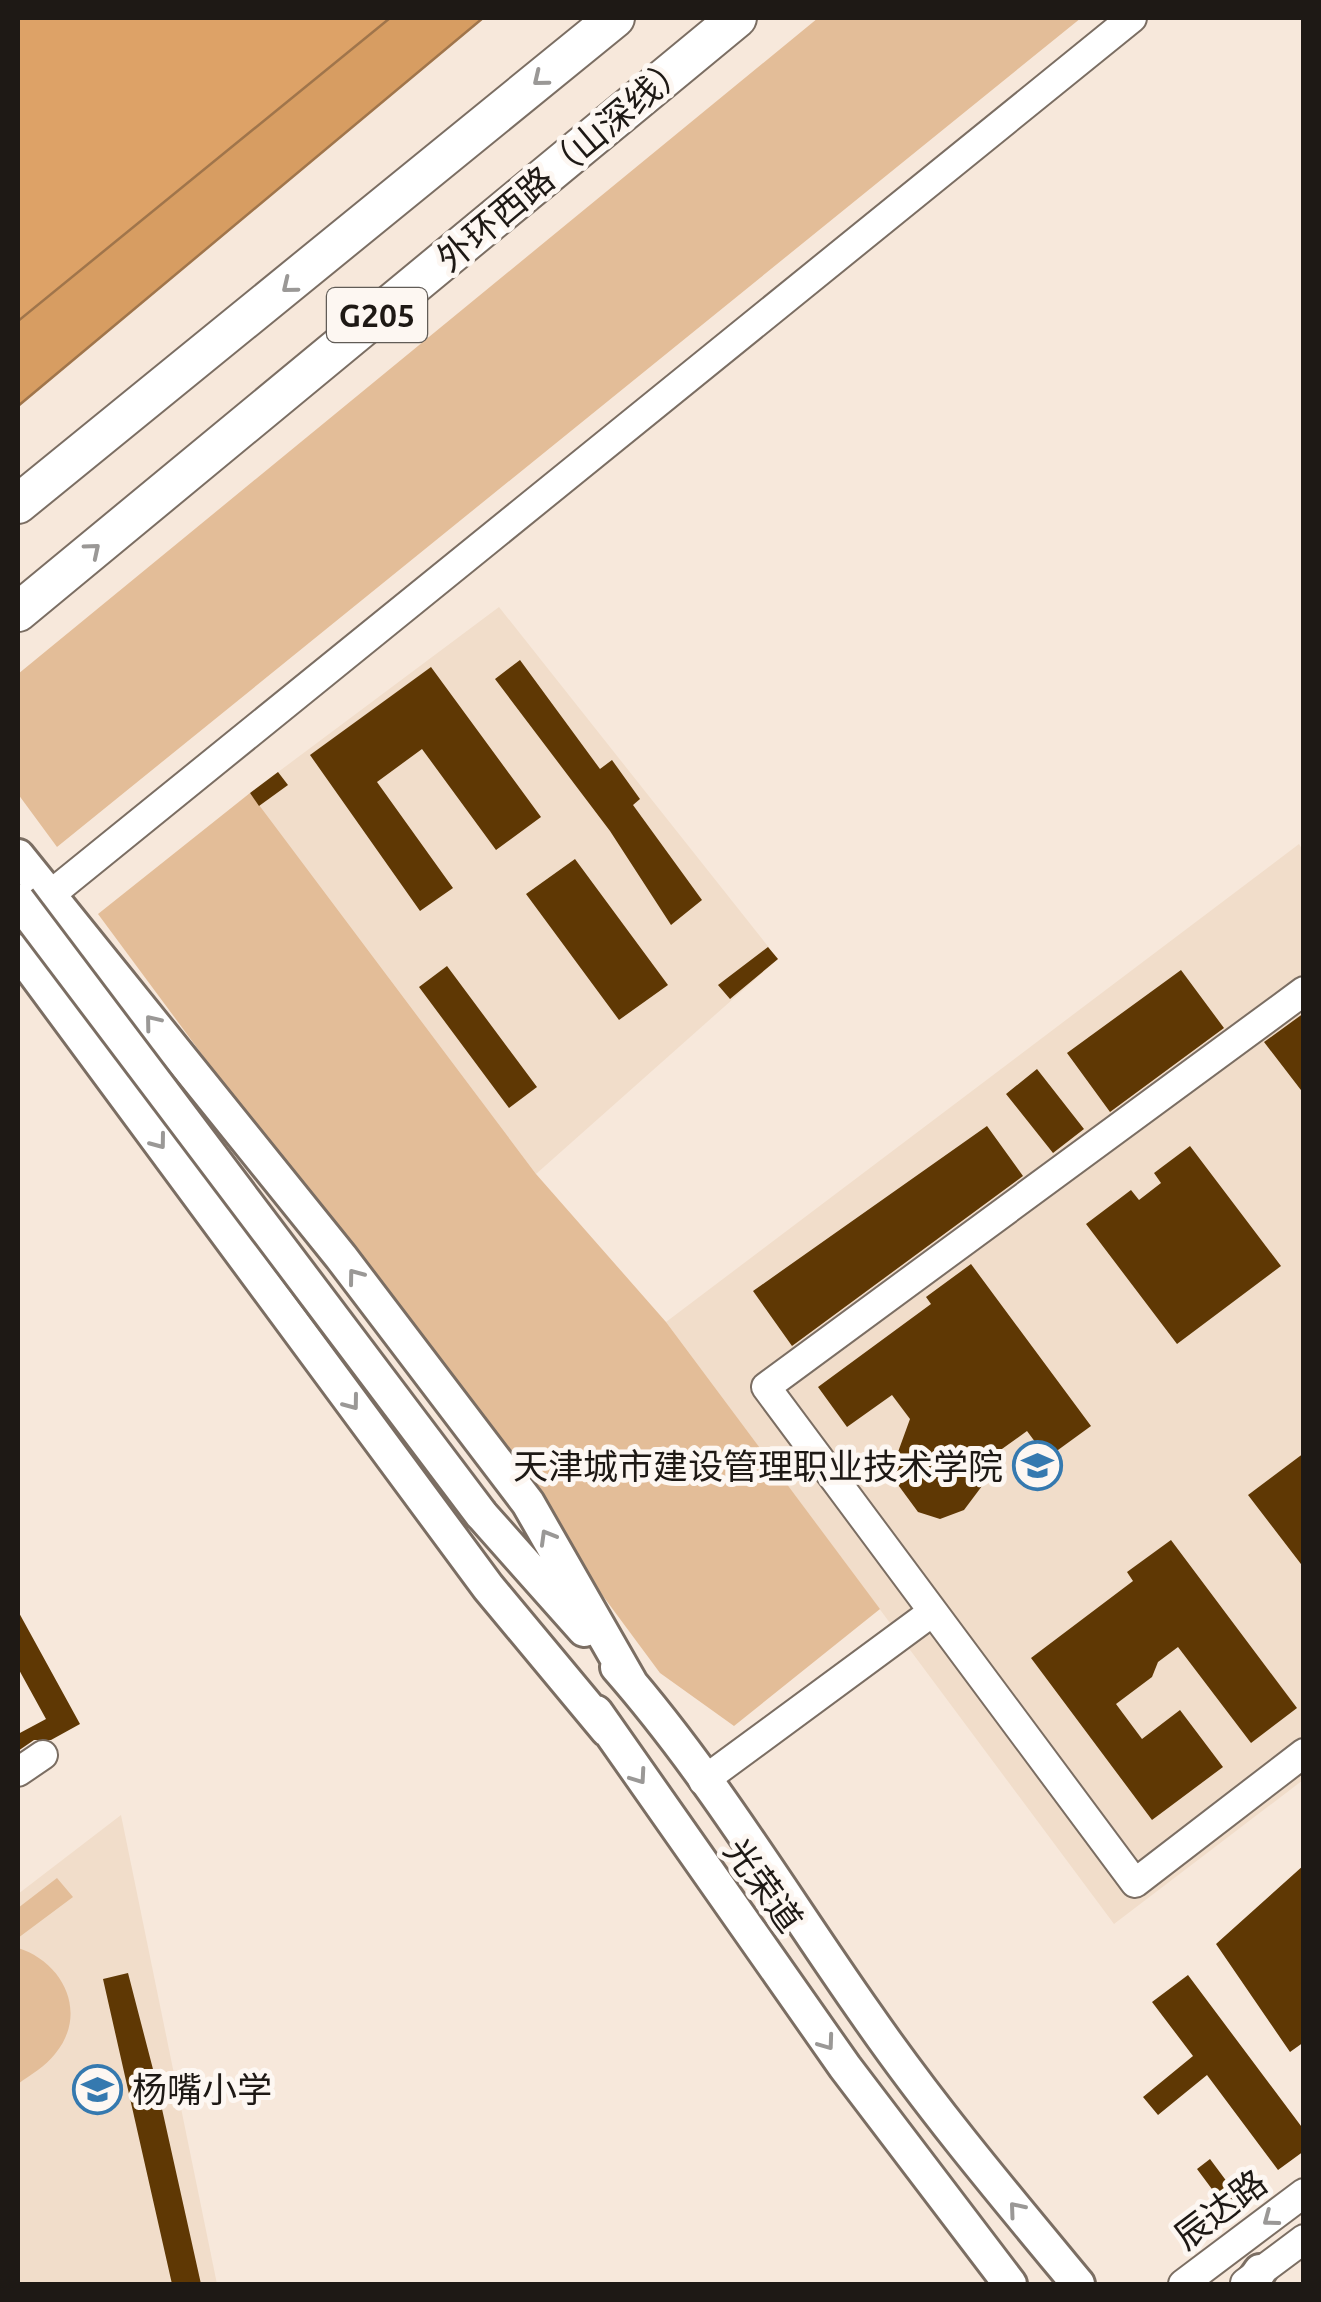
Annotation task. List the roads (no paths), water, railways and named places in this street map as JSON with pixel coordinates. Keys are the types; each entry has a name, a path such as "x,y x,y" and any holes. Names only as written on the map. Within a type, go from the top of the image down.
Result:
{"highway":[{"name":"G205","path":"18,504 615,18"},
{"name":"外环西路（山深线）","path":"18,612 737,18"}],"main road":[{"path":"18,856 33,898 482,1514 631,1682"},
{"path":"33,898 341,1257 528,1502 631,1682"},
{"path":"18,951 488,1587 606,1730"},
{"name":"光荣道","path":"482,1514 606,1730 845,2067 1010,2284"},
{"name":"光荣道","path":"631,1682 870,2020 976,2161 1078,2284"}],"street":[{"path":"18,921 33,898 1132,18"},
{"path":"1304,991 766,1388 930,1614 1134,1883 1304,1753"},
{"path":"703,1781 930,1614"},
{"path":"18,1772 42,1755"},
{"name":"辰达路","path":"1183,2284 1304,2193"},
{"path":"1251,2280 1304,2239"},
{"path":"1201,2284 1237,2244"}],"place":[{"name":"天津城市建设管理职业技术学院","path":"1038,1466"},
{"name":"杨嘴小学","path":"97,2089"}]}
